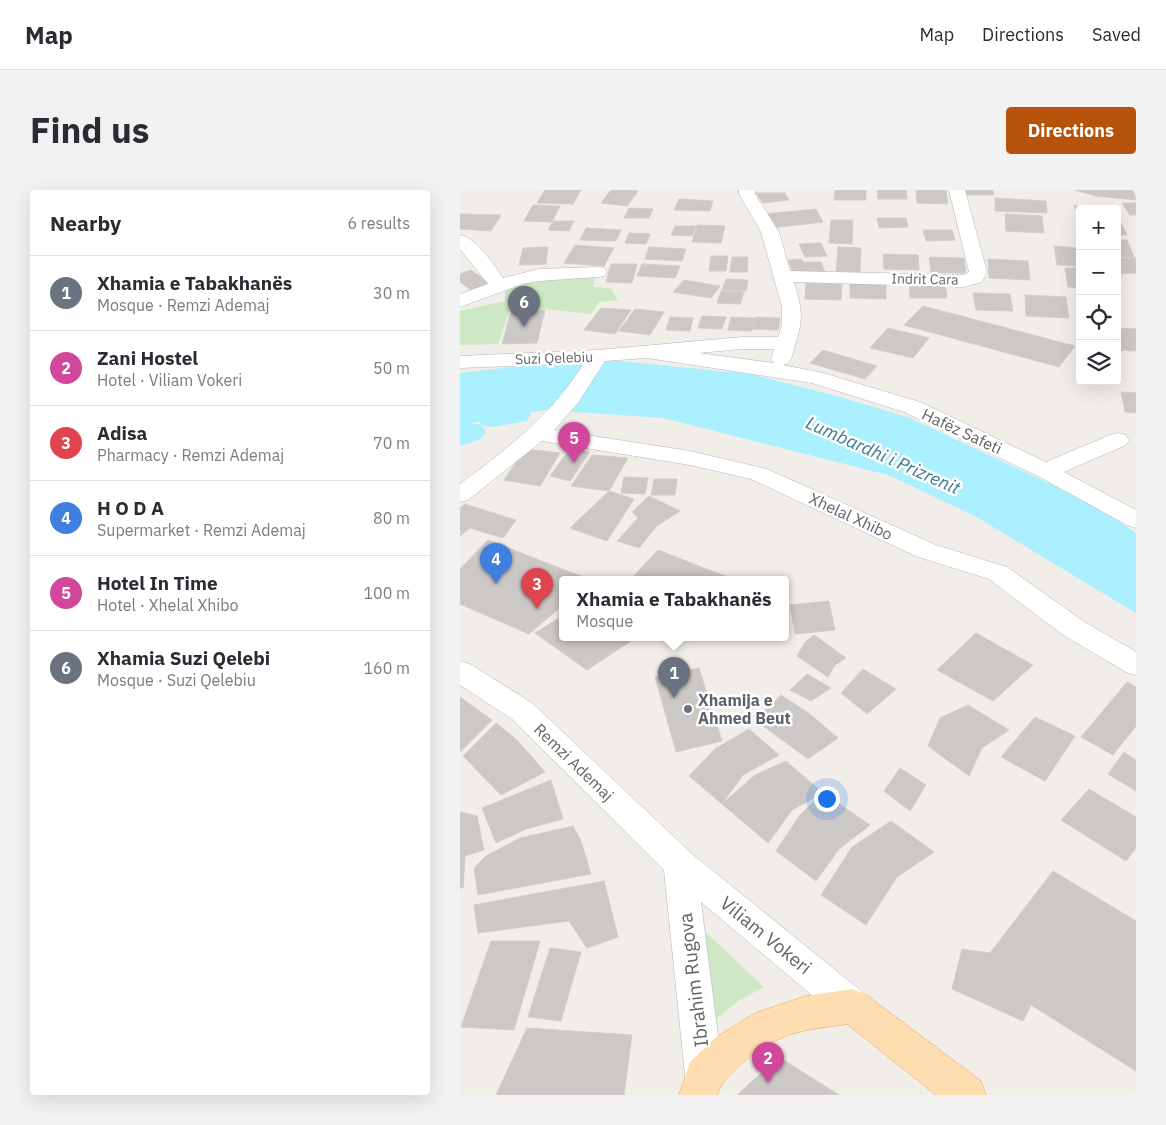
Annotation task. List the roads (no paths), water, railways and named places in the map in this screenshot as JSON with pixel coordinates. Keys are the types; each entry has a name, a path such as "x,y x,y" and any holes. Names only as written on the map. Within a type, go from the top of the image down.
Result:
{"main road":[{"path":"701,1085 728,1051 768,1025 806,1013 852,1006"},
{"name":"Viliam Vokeri","path":"852,1006 967,1095"}],"street":[{"path":"742,190 770,232 792,307 792,326 778,370"},
{"name":"Indrit Cara","path":"784,276 964,280 975,278 978,272 957,190"},
{"path":"460,240 489,270 499,286"},
{"path":"460,301 518,279 539,275 598,272"},
{"name":"Suzi Qelebiu","path":"460,362 595,361 649,352 734,344 786,343"},
{"name":"Suzi Qelebiu","path":"649,352 778,370"},
{"path":"460,495 545,428 595,361"},
{"name":"Hafëz Safeti","path":"778,370 816,377 912,407 1046,471 1136,520"},
{"name":"Xhelal Xhibo","path":"545,428 759,474 927,551 998,574 1072,628 1136,666"},
{"path":"1046,471 1118,440"},
{"name":"Remzi Ademaj","path":"460,671 522,712 680,864"},
{"name":"Viliam Vokeri","path":"680,864 852,1006"},
{"name":"Ibrahim Rugova","path":"680,864 701,1085"}],"water":[{"name":"Lumbardhi i Prizrenit","path":"574,360 618,361 750,374 837,396 910,418 1091,503 1136,533 1136,613 975,516 888,475 663,418 545,410 516,415 515,411 487,415 482,421 460,425 460,373"}],"waterway":[{"path":"492,418 516,414"},
{"path":"460,437 470,432"}],"place":[{"name":"Xhamia Suzi Qelebi","path":"524,327"},
{"name":"Hotel In Time","path":"574,463"},
{"name":"H O D A","path":"496,584"},
{"name":"Adisa","path":"537,609"},
{"name":"Xhamia e Tabakhanës","path":"674,698"},
{"name":"Xhamija e Ahmed Beut","path":"688,709"},
{"name":"Zani Hostel","path":"768,1083"}]}
